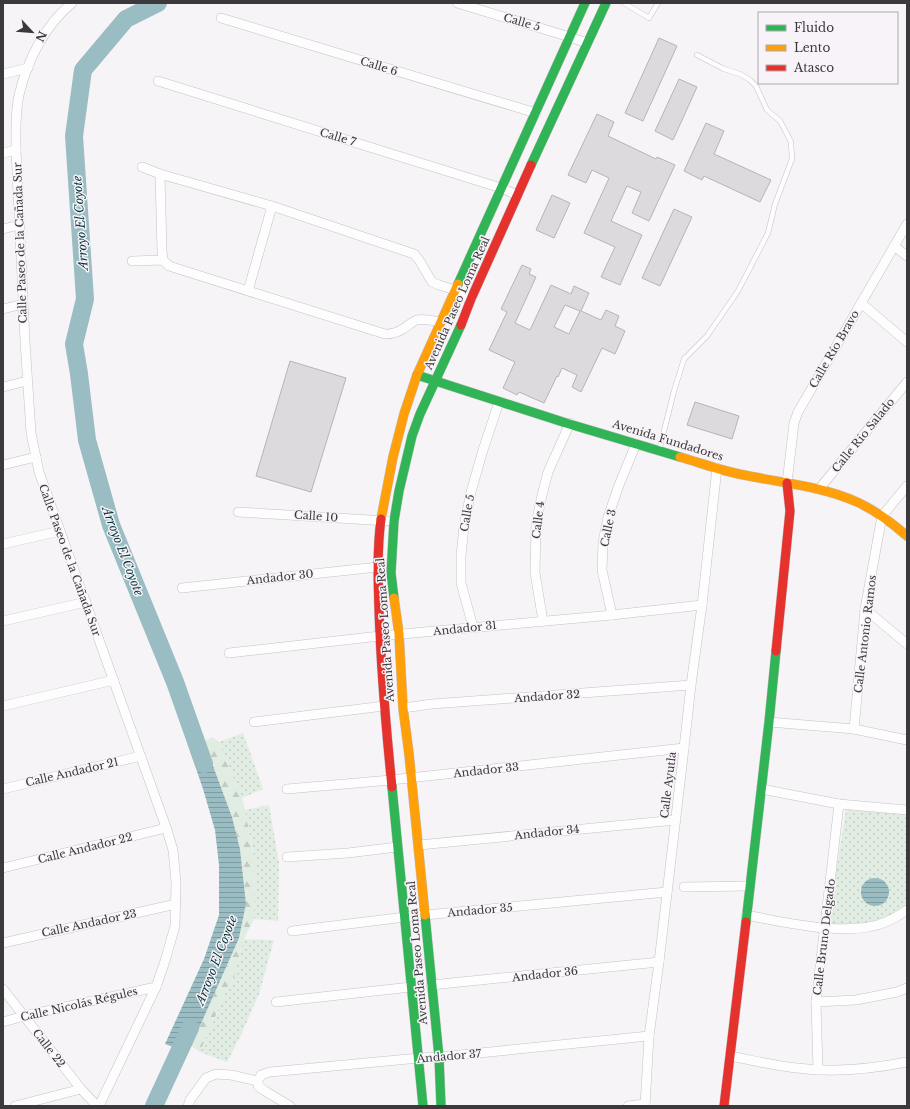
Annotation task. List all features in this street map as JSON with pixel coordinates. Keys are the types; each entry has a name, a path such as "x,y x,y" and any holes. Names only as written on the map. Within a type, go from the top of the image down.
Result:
{"street":[{"name":"Calle Paseo de la Cañada Sur","path":"72,3 51,26 35,51 19,95 17,109 16,150 19,225 31,433 39,472 166,828 173,850 176,882 175,926 165,961 156,986 98,1106"},
{"name":"Calle 5","path":"457,3 570,36 587,43"},
{"name":"Avenida Paseo Loma Real","path":"423,1106 384,706 378,566 381,521 393,457 404,414 417,375 585,3"},
{"name":"Avenida Paseo Loma Real","path":"441,1106 439,1057 431,985 419,845 403,708 399,634 391,573 394,521 399,491 412,436 420,414 517,195 606,3"},
{"name":"Calle 6","path":"221,18 536,113"},
{"path":"3,74 28,68"},
{"name":"Calle 7","path":"158,81 501,188 517,195"},
{"path":"3,152 16,150"},
{"path":"142,167 160,174 272,206 414,254 432,282 455,290 471,299"},
{"path":"160,174 162,250 163,260 169,266 386,334 392,334 402,330 410,323 419,320 440,322"},
{"path":"248,291 272,206"},
{"name":"Calle Río Bravo","path":"786,483 794,423 798,412 907,224"},
{"path":"3,229 19,225"},
{"path":"894,246 907,256"},
{"path":"132,261 163,260"},
{"path":"861,303 907,342"},
{"path":"3,309 23,304"},
{"name":"Avenida Fundadores","path":"417,375 499,402 742,475 819,489 856,501 882,516 907,536"},
{"path":"3,386 27,381"},
{"name":"Calle Río Salado","path":"819,489 907,382"},
{"name":"Calle 5","path":"473,627 461,583 464,526 471,492 499,402"},
{"name":"Calle 4","path":"542,621 535,573 536,524 548,472 570,423"},
{"name":"Calle 3","path":"612,615 602,570 603,542 608,517 636,444"},
{"path":"3,465 36,457"},
{"name":"Calle Ayutla","path":"645,1105 649,1036 718,468"},
{"path":"724,1106 769,722 790,511 786,483"},
{"path":"882,516 907,486"},
{"path":"387,489 399,491"},
{"name":"Calle 10","path":"238,512 394,521"},
{"name":"Calle Antonio Ramos","path":"854,729 865,609 882,516"},
{"path":"3,544 60,531"},
{"name":"Andador 30","path":"182,588 378,566"},
{"path":"3,621 86,602"},
{"name":"Andador 31","path":"228,653 399,634 612,615 702,605"},
{"path":"865,609 907,644"},
{"path":"3,706 114,680"},
{"name":"Andador 32","path":"403,708 432,704 691,685"},
{"path":"254,722 384,706"},
{"path":"769,722 854,729 907,740"},
{"name":"Andador 33","path":"287,789 411,778 684,748"},
{"name":"Calle Andador 21","path":"3,789 141,756"},
{"path":"761,789 839,804 907,810"},
{"name":"Calle Bruno Delgado","path":"818,1070 816,1002 839,804"},
{"name":"Andador 34","path":"419,845 676,820"},
{"name":"Calle Andador 22","path":"3,868 166,828"},
{"path":"287,857 348,853 398,847"},
{"path":"684,887 749,886"},
{"name":"Andador 35","path":"292,931 405,916 425,916 667,892"},
{"name":"Calle Andador 23","path":"3,943 176,904"},
{"path":"746,915 824,928 848,929 884,923 907,910"},
{"name":"Andador 36","path":"431,985 659,962"},
{"name":"Calle Nicolás Régules","path":"3,1022 156,986"},
{"path":"276,1002 411,987"},
{"path":"816,1002 856,1000 897,992 907,988"},
{"name":"Calle 22","path":"3,989 81,1089 98,1106"},
{"name":"Andador 37","path":"258,1084 261,1075 270,1072 649,1036"},
{"path":"730,1056 796,1068 818,1070 851,1070 882,1067 907,1062"},
{"path":"188,1106 190,1100 206,1078 216,1074 231,1075 258,1084 265,1092 290,1106"},
{"path":"15,1106 81,1089"},
{"path":"628,1106 645,1105"}],"lane":[{"path":"624,3 649,18 658,3"},
{"path":"659,450 684,359 707,336 738,291 768,233 775,204 792,159 791,142 780,121 767,110 756,86 740,74 724,69 698,55"}],"green space":[{"path":"243,733 263,789 242,798 219,742"},
{"path":"213,737 219,742 242,798 245,810 255,862 254,919 244,939 234,977 228,987 200,1052 191,1046 239,938 246,904 240,849 232,817 204,741"},
{"path":"269,805 279,863 278,921 254,919 255,862 245,810"},
{"path":"846,810 907,814 907,910 892,919 827,928"},
{"path":"244,939 274,940 259,994 227,1062 200,1052 228,987 234,977"}],"water":[{"path":"203,739 232,817 240,849 246,904 239,938 188,1053 165,1044 204,959 219,915 219,865 215,830 188,745"},
{"path":"875,878 881,879 885,882 888,886 888,898 885,902 881,905 875,906 869,905 865,902 862,898 861,892 862,886 865,882 869,879"}],"building":[{"path":"659,38 677,46 643,121 625,113"},
{"path":"679,79 697,87 673,140 655,131"},
{"path":"597,114 614,122 608,136 656,159 657,157 675,165 649,221 632,213 641,192 627,186 611,221 642,235 620,285 601,277 615,247 584,233 609,178 592,170 586,183 568,175"},
{"path":"706,123 724,131 714,154 771,180 760,202 704,176 702,180 684,171"},
{"path":"552,195 570,203 554,238 536,230"},
{"path":"674,209 692,217 660,286 642,278"},
{"path":"522,265 531,269 529,274 536,277 515,323 530,330 551,285 571,294 574,286 589,293 581,311 601,320 606,310 619,316 615,326 625,331 615,354 602,348 581,392 572,387 577,375 562,368 544,403 519,392 517,395 503,388 515,362 489,350 507,312 501,309","holes":["565,305 580,311 569,334 554,327"]},
{"path":"290,361 346,378 311,492 256,476"},
{"path":"695,402 739,416 732,439 687,425"}],"waterway":[{"name":"Arroyo El Coyote","path":"158,3 126,19 83,70 74,136 85,299 74,344 87,440 111,525 175,682 204,764"},
{"name":"Arroyo El Coyote","path":"154,1106 190,1028"}],"traffic: fast":[{"path":"458,284 585,3"},
{"path":"531,165 606,3"},
{"path":"394,598 391,573 394,521 399,491 412,436 420,414 461,325"},
{"path":"417,375 566,423 680,457"},
{"path":"746,922 776,651"},
{"path":"392,787 423,1106"},
{"path":"425,915 439,1057 441,1106"}],"traffic: slow":[{"path":"381,519 393,457 404,414 417,375 458,284"},
{"path":"680,457 736,473 830,492 864,505 907,536"},
{"path":"394,598 399,634 403,708 425,915"}],"traffic: jam":[{"path":"461,325 471,299 531,165"},
{"path":"776,651 790,511 787,483"},
{"path":"381,519 378,587 384,699 392,787"},
{"path":"724,1106 746,922"}]}
